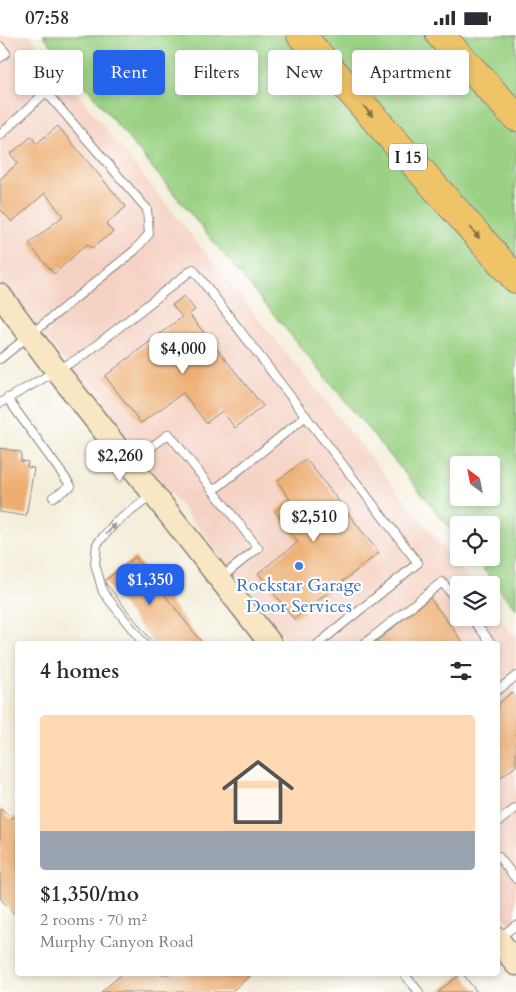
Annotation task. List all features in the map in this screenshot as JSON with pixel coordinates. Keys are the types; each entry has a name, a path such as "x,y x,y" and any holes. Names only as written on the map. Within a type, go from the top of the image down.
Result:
{"highway":[{"name":"I 15","path":"301,35 516,279"},
{"path":"440,35 516,117"}],"main road":[{"path":"0,295 56,370 269,641"},
{"path":"500,942 516,964"}],"lane":[{"path":"0,46 6,53 0,58"},
{"path":"0,135 46,91 147,209 148,234 134,251 0,359"},
{"path":"53,497 71,486 4,401 84,355 193,269 418,563 322,641"},
{"path":"213,491 306,417"},
{"path":"130,464 169,434 258,548 220,579"},
{"path":"142,641 103,591 95,563 97,544 115,523 153,494"},
{"path":"368,641 442,582 450,592"},
{"path":"477,626 490,641"},
{"path":"500,688 516,676"},
{"path":"500,820 516,808"},
{"path":"500,859 516,879"},
{"path":"500,937 516,925"},
{"path":"406,976 419,992"}],"shaded area":[{"path":"0,35 30,35 42,50 15,50 15,95 78,95 450,556 450,566 458,566 466,576 450,576 450,626 500,626 500,619 516,638 516,933 500,912 500,641 287,641 134,446 0,281"}],"green space":[{"path":"43,35 516,35 516,609 500,590 500,576 489,576 481,566 500,566 500,516 450,516 450,528 83,83 83,50 55,50"}],"building":[{"path":"58,126 126,207 106,224 113,232 92,248 87,244 54,274 29,244 63,216 45,193 12,222 0,209 0,179 18,163 10,154 32,136 36,144"},
{"path":"184,296 195,310 189,314 263,406 235,428 222,411 206,423 183,393 141,423 105,376 182,317 172,305"},
{"path":"0,448 21,452 21,461 28,462 27,467 34,468 26,516 0,512"},
{"path":"306,459 379,553 294,619 258,573 298,542 275,511 290,499 277,481"},
{"path":"135,557 201,641 152,641 104,581"},
{"path":"430,598 462,641 377,641"},
{"path":"512,692 516,698 516,766 500,778 500,702"},
{"path":"0,810 11,819 15,816 15,915 0,898"},
{"path":"120,976 250,976 231,992 101,992"},
{"path":"458,976 465,976 477,992 438,992"}],"place":[{"name":"Rockstar Garage Door Services","path":"299,566"}]}
